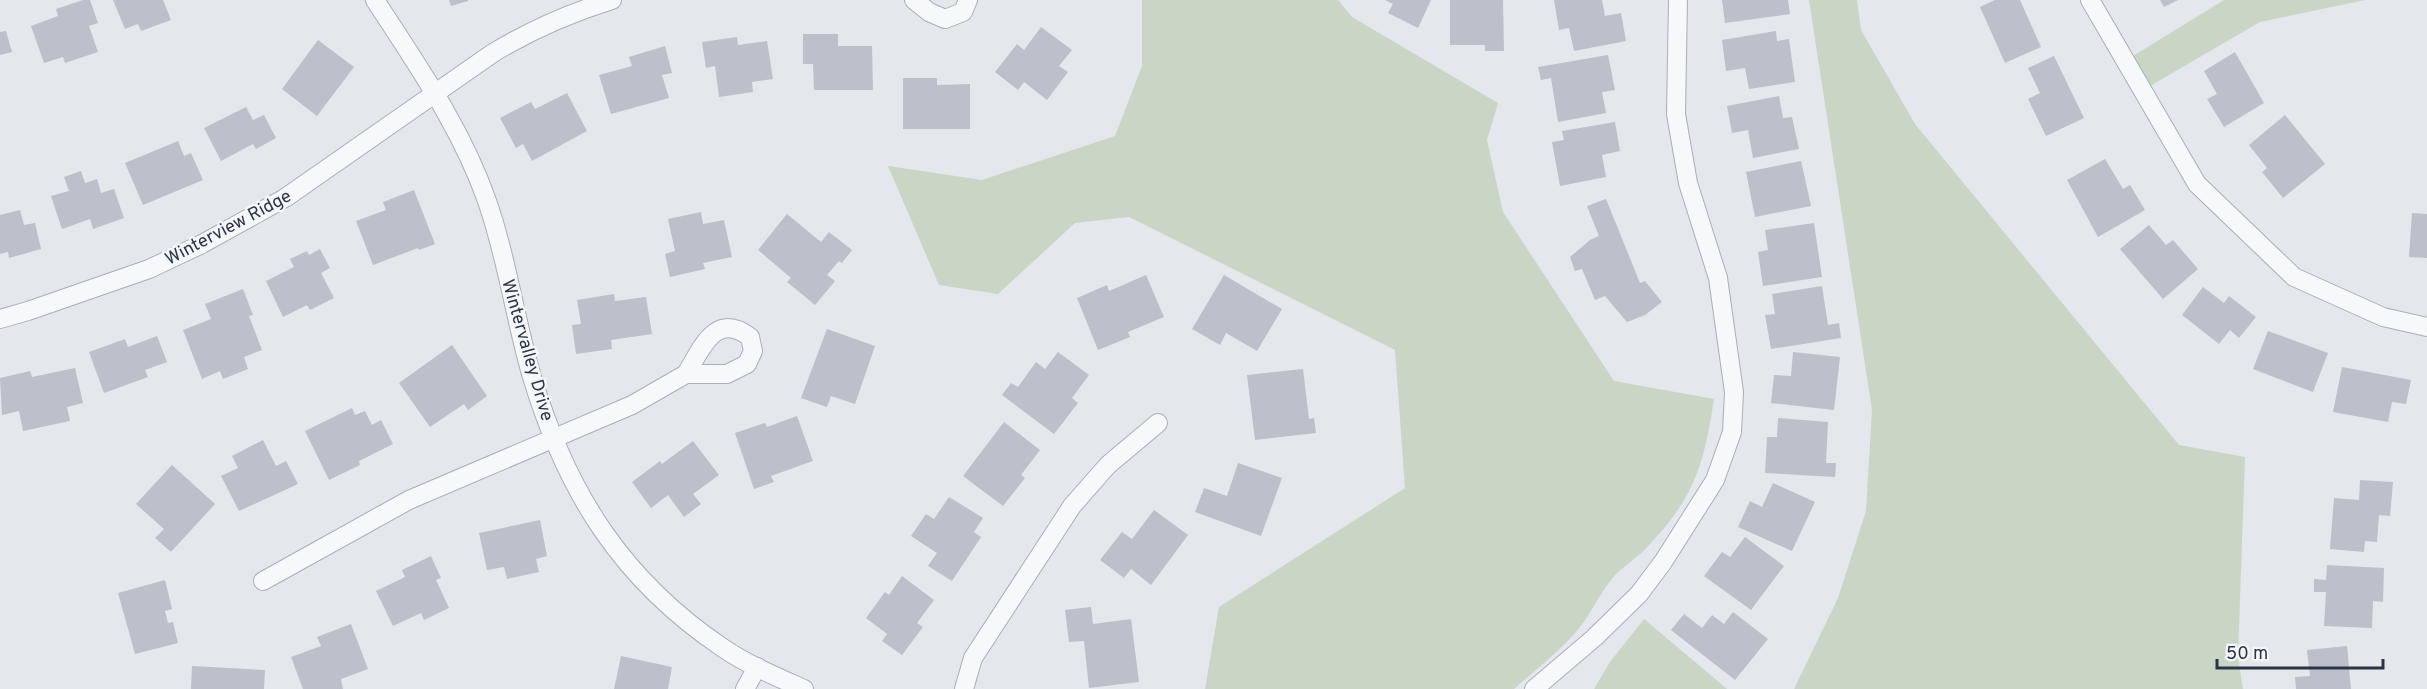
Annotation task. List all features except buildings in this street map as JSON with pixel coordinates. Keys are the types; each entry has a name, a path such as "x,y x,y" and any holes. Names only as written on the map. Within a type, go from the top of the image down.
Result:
{"street":[{"name":"Wintervalley Drive","path":"375,0 436,93 457,131 486,200 498,237 532,376 554,438 586,507 621,558 664,603 724,649 804,689"},
{"name":"Winterview Ridge","path":"0,319 149,269 202,244 285,198 525,34 558,19 612,0"},
{"path":"914,0 928,12 945,18 963,12 968,0"},
{"path":"1534,689 1594,638 1645,586 1715,480 1732,432 1734,392 1718,278 1688,183 1676,114 1677,0"},
{"path":"2090,0 2197,184 2294,277 2383,317 2427,327"},
{"path":"263,580 409,500 632,405 686,374"},
{"path":"964,689 973,658 1072,506 1108,465 1158,423"},
{"path":"745,689 757,667"}],"green space":[{"path":"1142,0 1338,0 1352,17 1498,103 1487,140 1503,212 1614,381 1714,399 1701,461 1687,495 1677,512 1644,551 1611,580 1583,623 1568,641 1514,689 1205,689 1219,607 1405,488 1395,350 1129,217 1075,223 998,294 939,285 888,166 982,180 1115,136 1142,66"},
{"path":"1809,0 1857,0 1861,30 1915,124 2179,445 2245,457 2238,657 2243,689 1794,689 1838,598 1866,511 1872,410"},
{"path":"2224,0 2365,0 2260,22 2150,86 2133,56"},
{"path":"1644,619 1727,689 1594,689 1610,662"}]}
